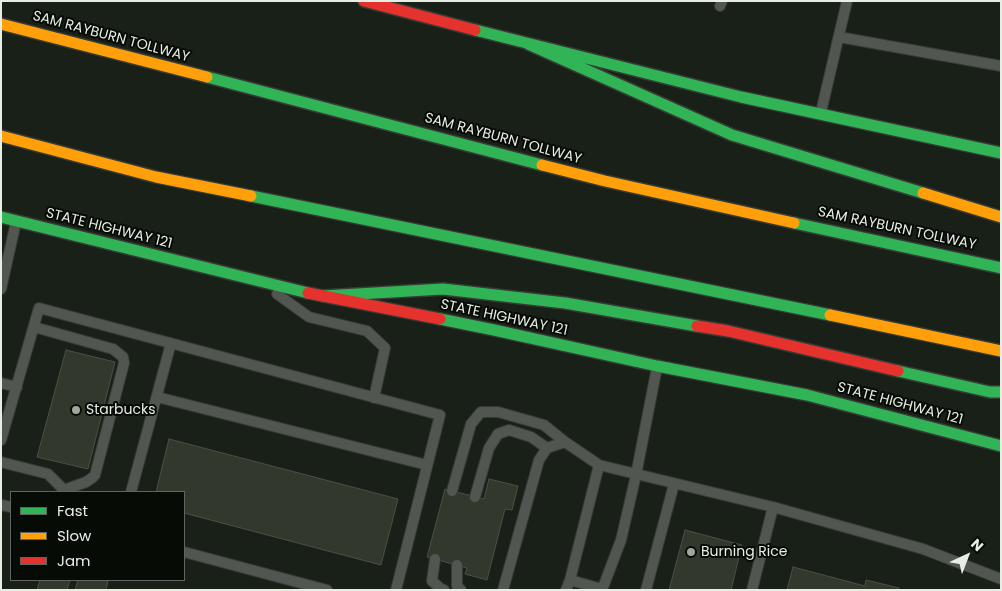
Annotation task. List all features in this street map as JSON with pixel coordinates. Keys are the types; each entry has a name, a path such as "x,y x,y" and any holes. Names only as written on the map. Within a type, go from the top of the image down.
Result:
{"main road":[{"path":"364,1 741,97 1001,153"},
{"name":"SAM RAYBURN TOLLWAY","path":"1,24 605,181 1001,268"},
{"path":"528,44 732,135 1001,216"},
{"path":"1,136 156,176 1001,351"},
{"name":"STATE HIGHWAY 121","path":"1,217 323,296 494,330 657,366 807,395 1001,446"},
{"path":"323,296 443,289 565,303 728,331 990,392 1001,392"}],"lane":[{"path":"821,114 848,1"},
{"path":"838,37 1001,66"},
{"path":"1,289 16,221"},
{"path":"260,281 309,317 367,331 385,348 374,398"},
{"path":"1,440 39,308 440,415 396,590"},
{"path":"1,462 48,474 64,491 92,478 95,475 124,363 123,357 113,349 34,327"},
{"path":"131,491 170,343"},
{"path":"599,465 568,585 602,590 621,540 636,475 657,366"},
{"path":"1,383 16,387"},
{"path":"156,397 427,465"},
{"path":"452,491 471,424 481,412 498,412 544,424 565,442 599,465 773,507 923,549 1001,579"},
{"path":"475,497 489,448 498,434 509,430 531,437 547,448"},
{"path":"503,590 539,460 547,448 565,442"},
{"path":"646,590 674,484"},
{"path":"752,590 773,507"},
{"path":"185,552 327,590"},
{"path":"434,560 432,581 444,590"},
{"path":"457,565 457,586 461,590"}],"building":[{"name":"Starbucks","path":"66,350 115,362 88,469 37,457"},
{"path":"169,439 398,499 381,565 185,513 185,491 156,491"},
{"path":"489,479 518,486 512,510 505,509 487,580 465,574 467,568 427,557 445,489 484,499"},
{"path":"685,530 742,545 731,590 669,590"},
{"path":"793,567 865,586 866,580 899,588 899,590 787,590"},
{"path":"40,581 70,581 67,590 37,590"},
{"path":"78,581 108,581 106,590 75,590"}],"traffic: fast":[{"path":"475,30 741,97 1001,153"},
{"path":"528,44 732,135 923,193"},
{"path":"207,77 542,165"},
{"path":"251,196 830,315"},
{"path":"1,217 308,293"},
{"path":"794,223 1001,268"},
{"path":"323,296 443,289 565,303 697,326"},
{"path":"440,319 657,366 807,395 1001,446"},
{"path":"898,371 990,392 1001,392"}],"traffic: slow":[{"path":"1,24 207,77"},
{"path":"1,136 156,177 251,196"},
{"path":"542,165 794,223"},
{"path":"923,193 1001,217"},
{"path":"830,315 1001,351"}],"traffic: jam":[{"path":"364,1 475,30"},
{"path":"308,293 440,319"},
{"path":"697,326 728,331 898,371"}],"place":[{"name":"Starbucks","path":"76,410"},
{"name":"Burning Rice","path":"691,552"}]}
